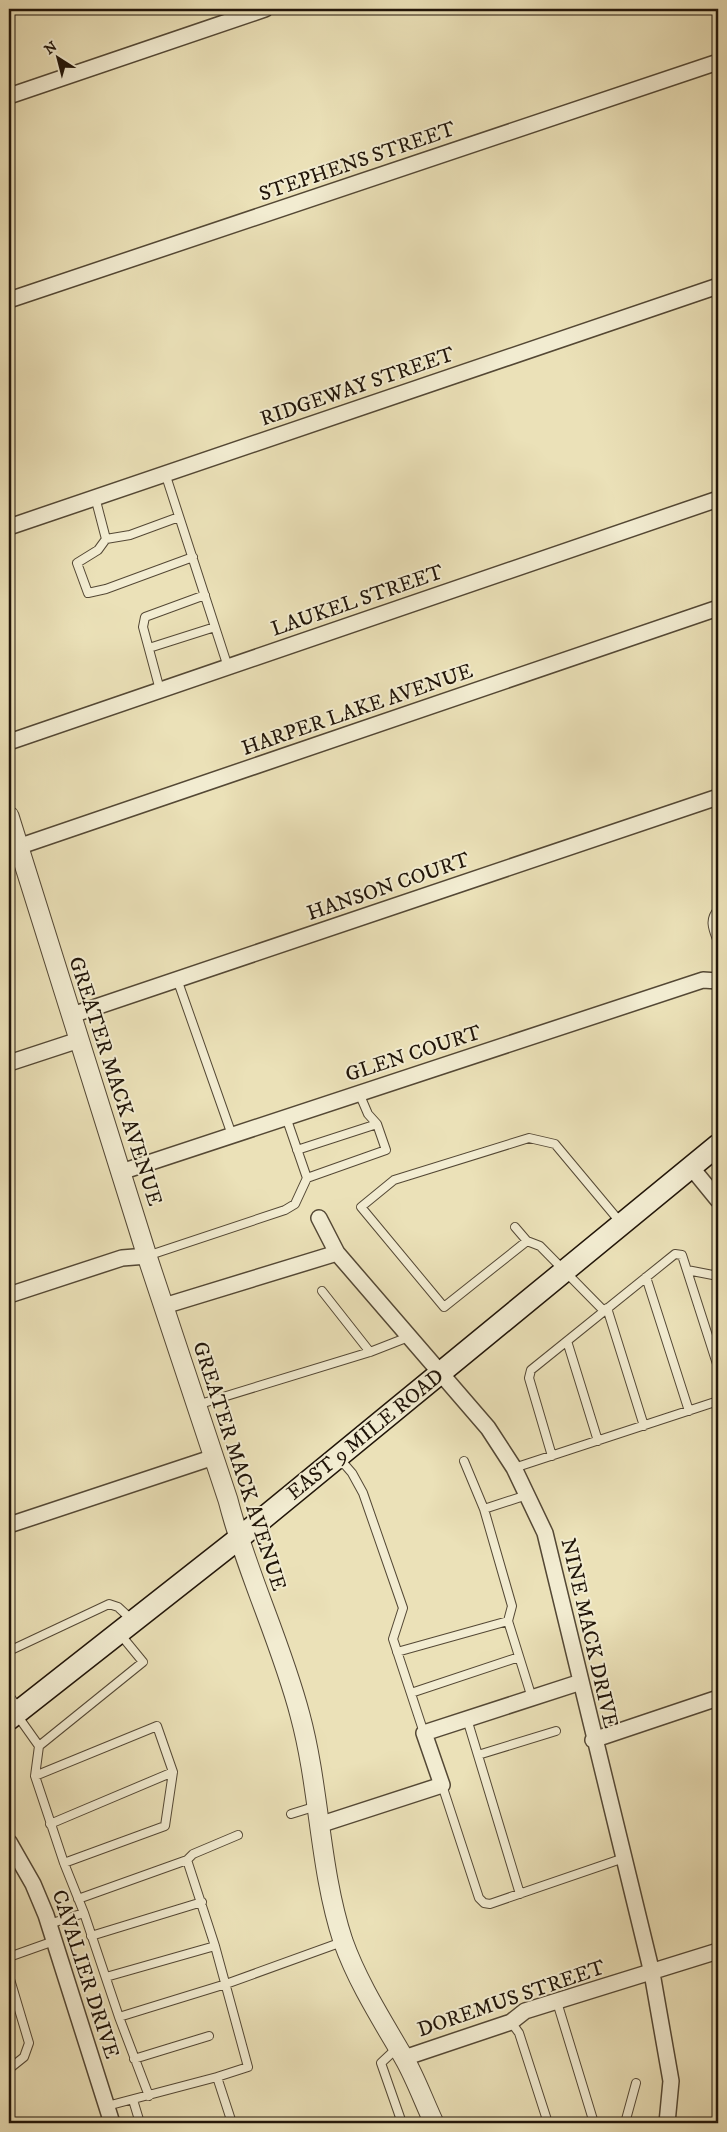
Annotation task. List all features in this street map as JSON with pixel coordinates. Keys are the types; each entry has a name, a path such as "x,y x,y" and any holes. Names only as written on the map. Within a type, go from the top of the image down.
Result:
{"main road":[{"name":"EAST 9 MILE ROAD","path":"13,1709 238,1539 718,1145"}],"street":[{"path":"9,96 265,9"},
{"name":"STEPHENS STREET","path":"9,300 718,62"},
{"name":"RIDGEWAY STREET","path":"9,527 718,286"},
{"name":"LAUKEL STREET","path":"9,742 718,499"},
{"name":"HARPER LAKE AVENUE","path":"14,848 718,608"},
{"name":"HANSON COURT","path":"72,1015 718,797"},
{"name":"GREATER MACK AVENUE","path":"9,816 14,848 72,1015 214,1457 238,1539 300,1713 313,1768 319,1825 332,1898 344,1942 377,2014 400,2053 434,2123"},
{"name":"GLEN COURT","path":"121,1172 703,980 718,980"},
{"path":"9,1063 79,1040"},
{"path":"691,1167 718,1200"},
{"name":"NINE MACK DRIVE","path":"319,1218 337,1253 476,1411 514,1468 545,1533 593,1740 652,1973 671,2081 667,2123"},
{"path":"164,1306 337,1253"},
{"path":"9,1295 122,1258 148,1256"},
{"path":"9,1525 214,1457"},
{"path":"319,1825 442,1785 424,1733 581,1682"},
{"path":"593,1740 718,1698"},
{"name":"CAVALIER DRIVE","path":"9,1842 33,1884 49,1924 112,2123"},
{"name":"DOREMUS STREET","path":"400,2053 510,2022 525,2012 718,1951"}],"lane":[{"path":"165,473 228,667"},
{"path":"95,498 106,539"},
{"path":"179,517 130,535 106,539 98,550 77,563 88,593 106,589 193,557"},
{"path":"160,690 143,627 144,616 205,595"},
{"path":"148,648 215,627"},
{"path":"718,910 715,912 712,926 718,942"},
{"path":"177,979 232,1136"},
{"path":"307,1178 386,1150 377,1124 368,1114 359,1093"},
{"path":"148,1256 285,1210 296,1204 307,1178 286,1117"},
{"path":"297,1150 377,1124"},
{"path":"527,1241 444,1308 361,1207 394,1180 528,1138 555,1144 621,1223"},
{"path":"515,1227 527,1241 540,1246 564,1272 606,1309 644,1426"},
{"path":"552,1456 529,1378 531,1370 675,1254 682,1255 718,1367"},
{"path":"687,1270 718,1276"},
{"path":"646,1277 689,1411"},
{"path":"322,1291 370,1352"},
{"path":"197,1405 370,1352 411,1336"},
{"path":"567,1341 598,1441"},
{"path":"514,1468 718,1401"},
{"path":"338,1456 352,1473 363,1492 403,1608 393,1639 424,1733"},
{"path":"464,1461 484,1509 512,1606 508,1621 532,1698"},
{"path":"484,1509 527,1495"},
{"path":"9,1651 109,1604 118,1607 143,1662 39,1746"},
{"path":"398,1652 508,1621"},
{"path":"411,1693 519,1657"},
{"path":"13,1709 39,1746 35,1776 50,1824 84,1913 119,2017 149,2096"},
{"path":"467,1719 520,1894"},
{"path":"35,1776 157,1726 173,1772 165,1826 64,1863"},
{"path":"478,1755 556,1731"},
{"path":"50,1824 173,1772"},
{"path":"442,1785 479,1898 484,1903 490,1904 624,1858"},
{"path":"291,1814 317,1806"},
{"path":"78,1899 187,1860 193,1854 238,1835"},
{"path":"107,2106 149,2096 248,2067 215,1946 187,1860"},
{"path":"91,1936 202,1902"},
{"path":"49,1924 84,1913"},
{"path":"9,1957 54,1941"},
{"path":"119,2017 226,1984 344,1942"},
{"path":"106,1977 215,1946"},
{"path":"9,1976 29,2043 24,2057 9,2069"},
{"path":"557,2002 594,2123"},
{"path":"9,2010 17,2003"},
{"path":"510,2022 519,2033 548,2123"},
{"path":"134,2058 209,2036"},
{"path":"400,2053 381,2063 402,2123"},
{"path":"217,2077 232,2123"},
{"path":"625,2123 636,2083"},
{"path":"133,2100 140,2123"}]}
